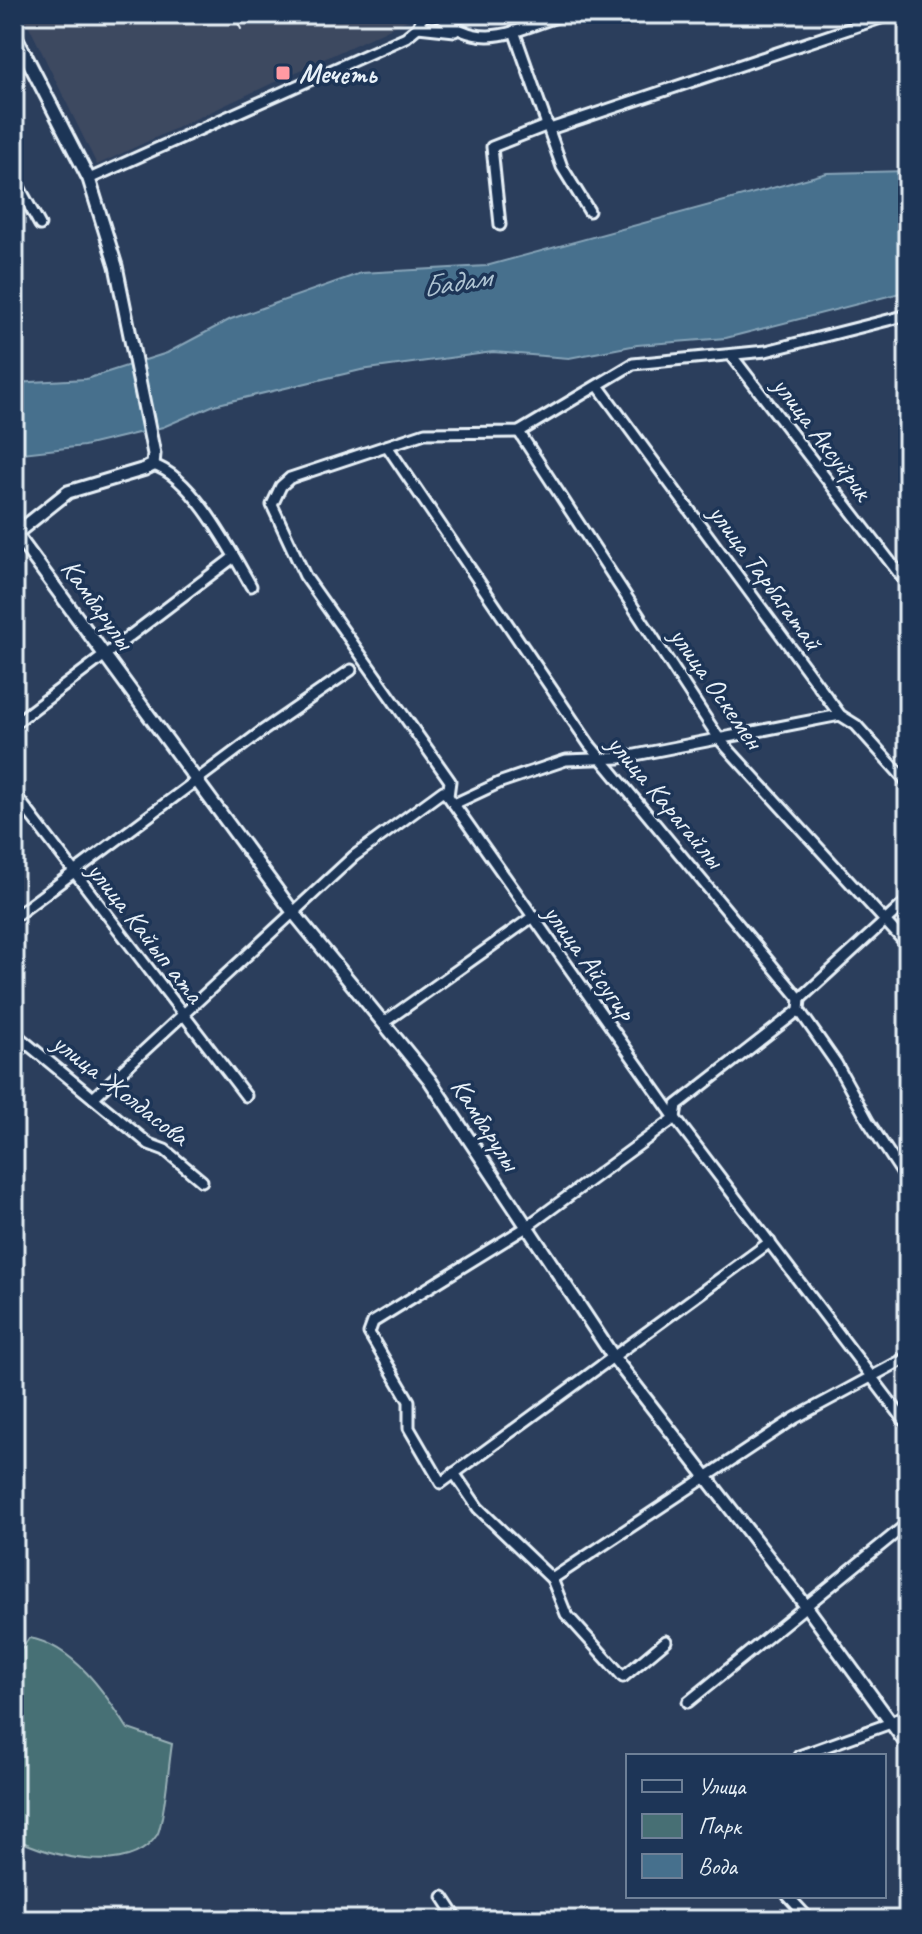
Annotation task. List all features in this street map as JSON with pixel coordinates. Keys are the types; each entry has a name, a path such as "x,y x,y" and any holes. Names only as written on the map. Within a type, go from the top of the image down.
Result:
{"street":[{"path":"89,179 406,37 418,27 424,14"},
{"path":"437,14 455,31"},
{"path":"418,27 492,37 565,14"},
{"path":"500,225 492,147 893,14"},
{"path":"514,31 562,167 589,211"},
{"path":"14,33 89,179 116,266 131,331 151,438 153,465"},
{"path":"14,178 40,225"},
{"path":"387,446 439,431 519,432 633,364 766,351 908,315"},
{"name":"улица Аксуйрик","path":"732,356 908,585"},
{"name":"улица Тарбагатай","path":"599,387 840,715 856,725 908,783"},
{"name":"улица Оскемен","path":"519,432 720,740 908,946"},
{"name":"улица Айсугир","path":"387,446 290,478 281,486 272,505 305,576 450,781 451,800 531,918 675,1118 869,1378 908,1425"},
{"name":"улица Карагайлы","path":"387,446 601,756 800,1005 908,1182"},
{"path":"15,535 68,492 153,465 169,470 234,557 251,586"},
{"name":"Камбарулы","path":"15,535 293,912 429,1079 614,1358 806,1606 908,1746"},
{"path":"14,724 234,557"},
{"path":"14,917 261,732 351,670"},
{"path":"93,1098 354,856 443,791 451,800 566,760 601,756 620,758 840,715"},
{"name":"улица Кайып ата","path":"14,793 246,1096"},
{"path":"770,1242 441,1483 409,1428 409,1401 369,1328 373,1322 525,1228 675,1118 677,1105 800,1005 908,900"},
{"path":"383,1023 531,918"},
{"name":"улица Жолдасова","path":"14,1033 202,1181"},
{"path":"552,1579 709,1478 795,1418 908,1357"},
{"path":"454,1473 478,1508 552,1579 566,1614 623,1677 666,1641"},
{"path":"688,1702 908,1523"},
{"path":"805,1754 891,1723 908,1712"},
{"path":"443,1897 458,1920"},
{"path":"790,1898 810,1920"}],"shaded area":[{"path":"23,14 410,14 412,18 97,165"}],"green space":[{"path":"29,1638 45,1642 74,1661 99,1687 128,1729 172,1744 160,1829 145,1848 128,1856 89,1859 48,1851 14,1838 14,1660"}],"water":[{"name":"Бадам","path":"908,171 908,291 726,338 637,345 569,358 493,352 361,370 214,405 163,427 84,446 14,454 14,383 86,379 167,353 231,319 361,273 486,266 827,173"}],"railway":[{"path":"234,14 241,29"}],"place":[{"name":"Мечеть","path":"283,73"}]}
